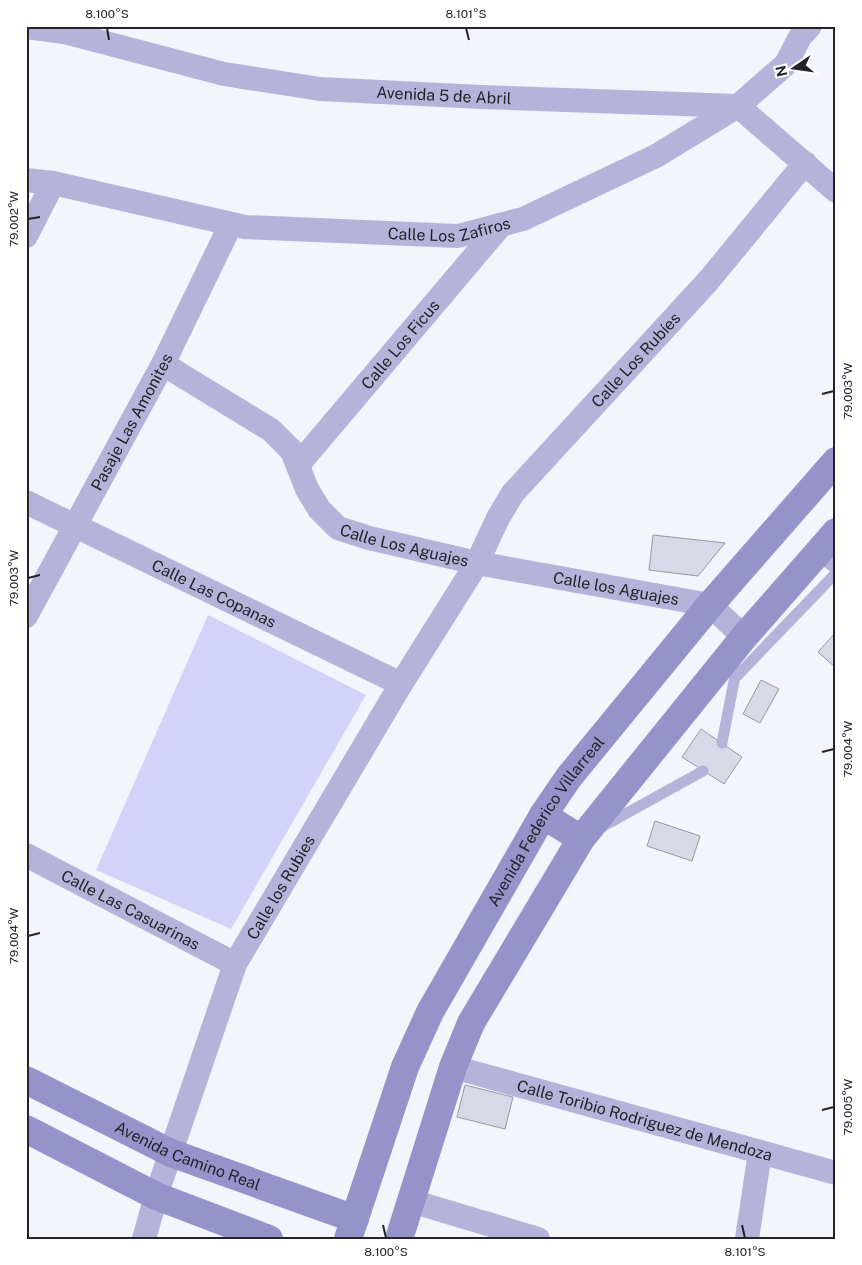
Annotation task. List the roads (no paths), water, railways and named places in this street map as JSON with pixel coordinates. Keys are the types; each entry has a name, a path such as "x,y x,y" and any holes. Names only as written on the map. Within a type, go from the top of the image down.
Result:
{"main road":[{"name":"Avenida Federico Villarreal","path":"352,1229 406,1067 430,1012 542,815 569,777 710,605 836,460"},
{"path":"399,1239 453,1067 471,1023 581,839 744,637 831,547"},
{"path":"542,815 581,839"},
{"name":"Avenida Camino Real","path":"26,1080 171,1153 352,1229"},
{"path":"26,1129 156,1196 270,1239"}],"street":[{"name":"Calle Los Zafiros","path":"26,180 53,183 245,227 458,236 523,219 656,156 738,106 786,64 800,37 810,26"},
{"name":"Avenida 5 de Abril","path":"26,27 64,32 224,74 320,89 738,106"},
{"path":"738,106 836,191"},
{"name":"Calle Los Rubíes","path":"477,563 498,518 513,493 709,280 805,163"},
{"path":"26,236 53,183"},
{"name":"Pasaje Las Amonites","path":"26,616 164,364 231,224"},
{"name":"Calle Los Ficus","path":"298,465 501,225"},
{"name":"Calle Los Aguajes","path":"164,364 271,430 292,451 307,489 319,509 338,528 369,538 477,563"},
{"name":"Calle Las Copanas","path":"26,502 401,684"},
{"name":"Calle los Aguajes","path":"477,563 710,605"},
{"name":"Calle los Rubies","path":"144,1239 156,1196 235,964 401,684 477,563"},
{"path":"710,605 744,637"},
{"name":"Calle Las Casuarinas","path":"26,855 235,964"},
{"name":"Calle Toribio Rodriguez de Mendoza","path":"453,1067 836,1173"},
{"path":"747,1239 760,1152"},
{"path":"411,1200 538,1239"}],"lane":[{"path":"735,678 836,573"},
{"path":"722,743 744,637"},
{"path":"581,839 703,771"}]}
